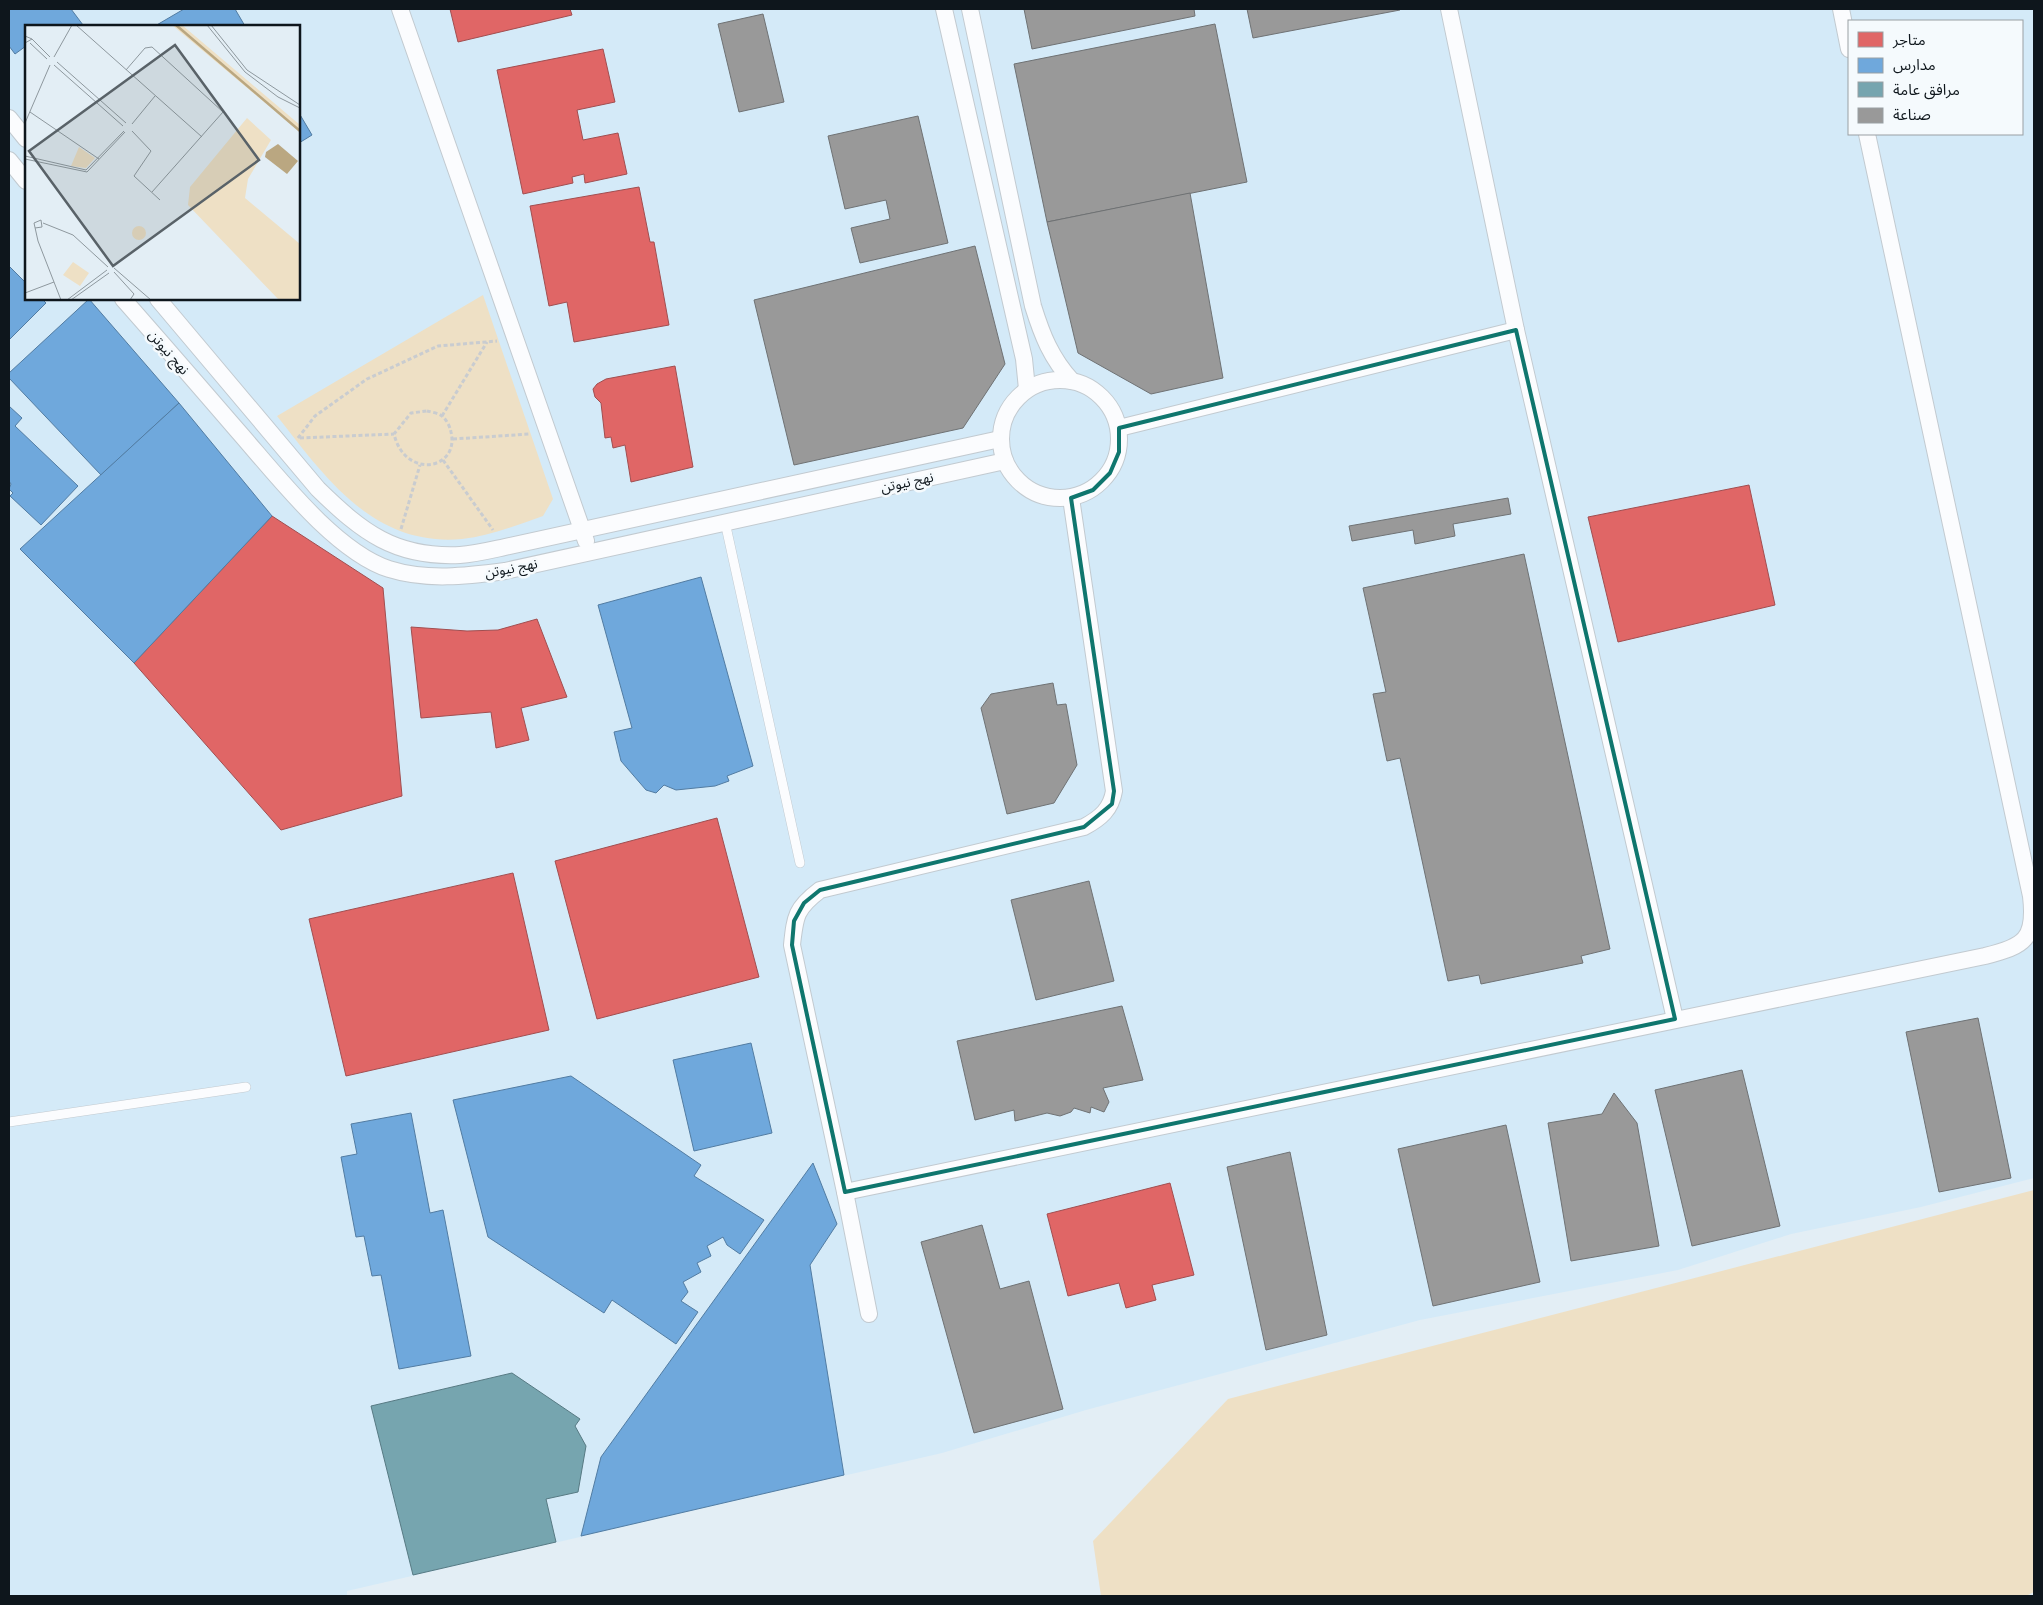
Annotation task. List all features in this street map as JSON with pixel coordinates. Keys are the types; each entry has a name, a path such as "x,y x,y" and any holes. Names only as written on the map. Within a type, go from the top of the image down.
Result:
{"street":[{"path":"400,9 590,552"},
{"path":"944,9 1024,359 1027,390"},
{"path":"970,9 1032,306 1043,339 1057,364 1072,380 1094,390 1110,407 1119,428 1119,452 1110,473 1093,490 1072,498 1048,498 1026,489 1010,473 1000,439 1001,427 1010,406 1027,390 1048,380 1072,380"},
{"path":"1448,9 1516,330 1676,1019"},
{"path":"1840,9 1848,45"},
{"path":"9,118 25,138"},
{"path":"846,1192 1985,956 2004,951 2019,943 2031,931 2034,920 2031,896 1867,135"},
{"path":"9,160 25,181"},
{"name":"نهج نيوتن","path":"124,300 302,504 355,551 389,568 405,571 461,577 505,571 1005,460"},
{"name":"نهج نيوتن","path":"159,300 318,489 367,532 402,549 460,555 505,547 582,532 1000,439"},
{"path":"1119,428 1516,330"},
{"path":"869,1314 846,1192 792,945 794,921 804,902 820,890 1084,827 1098,819 1112,804 1114,791 1072,498"},
{"path":"402,549 405,571"}],"lane":[{"path":"725,522 800,863"},
{"path":"9,1122 246,1087"}],"path":[{"path":"287,452 315,416 366,380 438,346 515,339"},
{"path":"442,416 488,342"},
{"path":"298,438 394,434 411,413 427,411 442,416 450,426 453,439 450,451 443,460 435,464 420,465 406,458 397,446 394,434"},
{"path":"453,439 548,433"},
{"path":"443,460 505,547"},
{"path":"402,549 420,465"}],"highlighted area":[{"path":"1516,330 1675,1019 845,1192 792,945 794,921 804,903 820,890 1084,827 1112,804 1114,791 1071,498 1093,490 1110,473 1119,452 1119,428"}],"shaded area":[{"path":"9,9 2034,9 2034,1178 1921,1207 1791,1234 1678,1270 1420,1320 1086,1410 942,1453 347,1591 347,1596 9,1596"},
{"path":"483,295 553,499 543,516 483,535 462,539 430,539 402,532 377,520 333,484 277,416"},
{"path":"2034,1190 2034,1592 2026,1596 1101,1596 1093,1541 1228,1399"}],"building: متاجر":[{"path":"450,9 570,9 572,15 458,42"},
{"path":"603,49 615,102 577,110 583,140 618,133 627,174 585,183 584,174 572,177 573,183 523,194 497,70"},
{"path":"639,187 650,242 654,242 669,325 574,342 567,302 549,306 530,206"},
{"path":"675,366 693,467 631,482 625,445 613,448 611,437 605,438 601,403 595,397 593,389 597,384 606,379"},
{"path":"1749,485 1775,605 1618,642 1588,517"},
{"path":"272,516 383,588 402,796 281,830 134,663"},
{"path":"537,619 567,697 521,708 529,740 496,748 491,712 421,718 411,627 467,631 498,630"},
{"path":"717,818 759,977 597,1019 555,861"},
{"path":"513,873 549,1030 346,1076 309,919"},
{"path":"1170,1183 1194,1275 1152,1285 1156,1300 1126,1308 1119,1283 1068,1296 1047,1214"}],"building: مدارس":[{"path":"9,9 71,9 83,25 25,25 25,47 15,54 9,46"},
{"path":"184,9 235,9 244,25 157,25"},
{"path":"300,115 312,135 300,142"},
{"path":"9,266 25,282 25,300 43,300 46,303 9,340"},
{"path":"90,300 179,403 101,475 9,378 9,373"},
{"path":"179,403 272,516 134,663 20,549"},
{"path":"9,406 22,418 15,426 78,486 41,525 10,496 13,493 9,489 11,484 9,481"},
{"path":"701,577 753,766 727,776 729,781 715,786 676,790 664,785 656,793 646,790 621,761 614,732 632,728 598,605"},
{"path":"751,1043 772,1133 694,1151 673,1060"},
{"path":"571,1076 701,1165 694,1176 764,1220 740,1254 727,1245 723,1237 707,1246 711,1256 697,1263 701,1272 683,1282 688,1292 681,1301 698,1312 676,1344 612,1300 604,1313 488,1237 453,1100"},
{"path":"411,1113 430,1213 443,1210 471,1356 399,1369 381,1275 372,1276 364,1236 356,1237 341,1157 357,1154 351,1124"},
{"path":"813,1163 837,1224 810,1265 844,1475 581,1536 601,1457"}],"building: مرافق عامة":[{"path":"512,1373 580,1419 575,1426 586,1446 578,1492 546,1499 556,1542 413,1575 371,1406"}],"building: صناعة":[{"path":"1024,9 1194,9 1195,16 1032,49"},
{"path":"1247,9 1400,9 1400,10 1253,38"},
{"path":"763,14 784,102 739,112 718,24"},
{"path":"1215,24 1247,182 1047,222 1014,64"},
{"path":"918,116 948,243 860,263 851,228 890,219 886,200 845,209 828,136"},
{"path":"1190,193 1223,378 1151,394 1078,353 1047,222"},
{"path":"975,246 1005,364 963,428 794,465 754,300"},
{"path":"1508,498 1511,514 1453,524 1455,536 1415,544 1413,530 1352,541 1349,526"},
{"path":"1524,554 1610,949 1581,956 1583,963 1481,984 1479,975 1448,981 1400,758 1387,761 1373,694 1386,692 1363,588"},
{"path":"1053,683 1057,705 1066,704 1077,765 1054,803 1007,814 981,708 991,694"},
{"path":"1089,881 1114,981 1036,1000 1011,900"},
{"path":"1122,1006 1143,1080 1103,1088 1109,1102 1104,1112 1091,1107 1090,1113 1074,1108 1071,1112 1060,1116 1047,1113 1015,1121 1014,1110 975,1120 957,1041"},
{"path":"1978,1018 2011,1178 1939,1192 1906,1032"},
{"path":"1742,1070 1780,1226 1692,1246 1655,1090"},
{"path":"1614,1093 1637,1123 1659,1246 1571,1261 1548,1123 1602,1114"},
{"path":"1506,1125 1540,1282 1433,1306 1398,1149"},
{"path":"1290,1152 1327,1335 1266,1350 1227,1167"},
{"path":"982,1225 1000,1289 1029,1281 1063,1409 974,1433 921,1242"}]}
